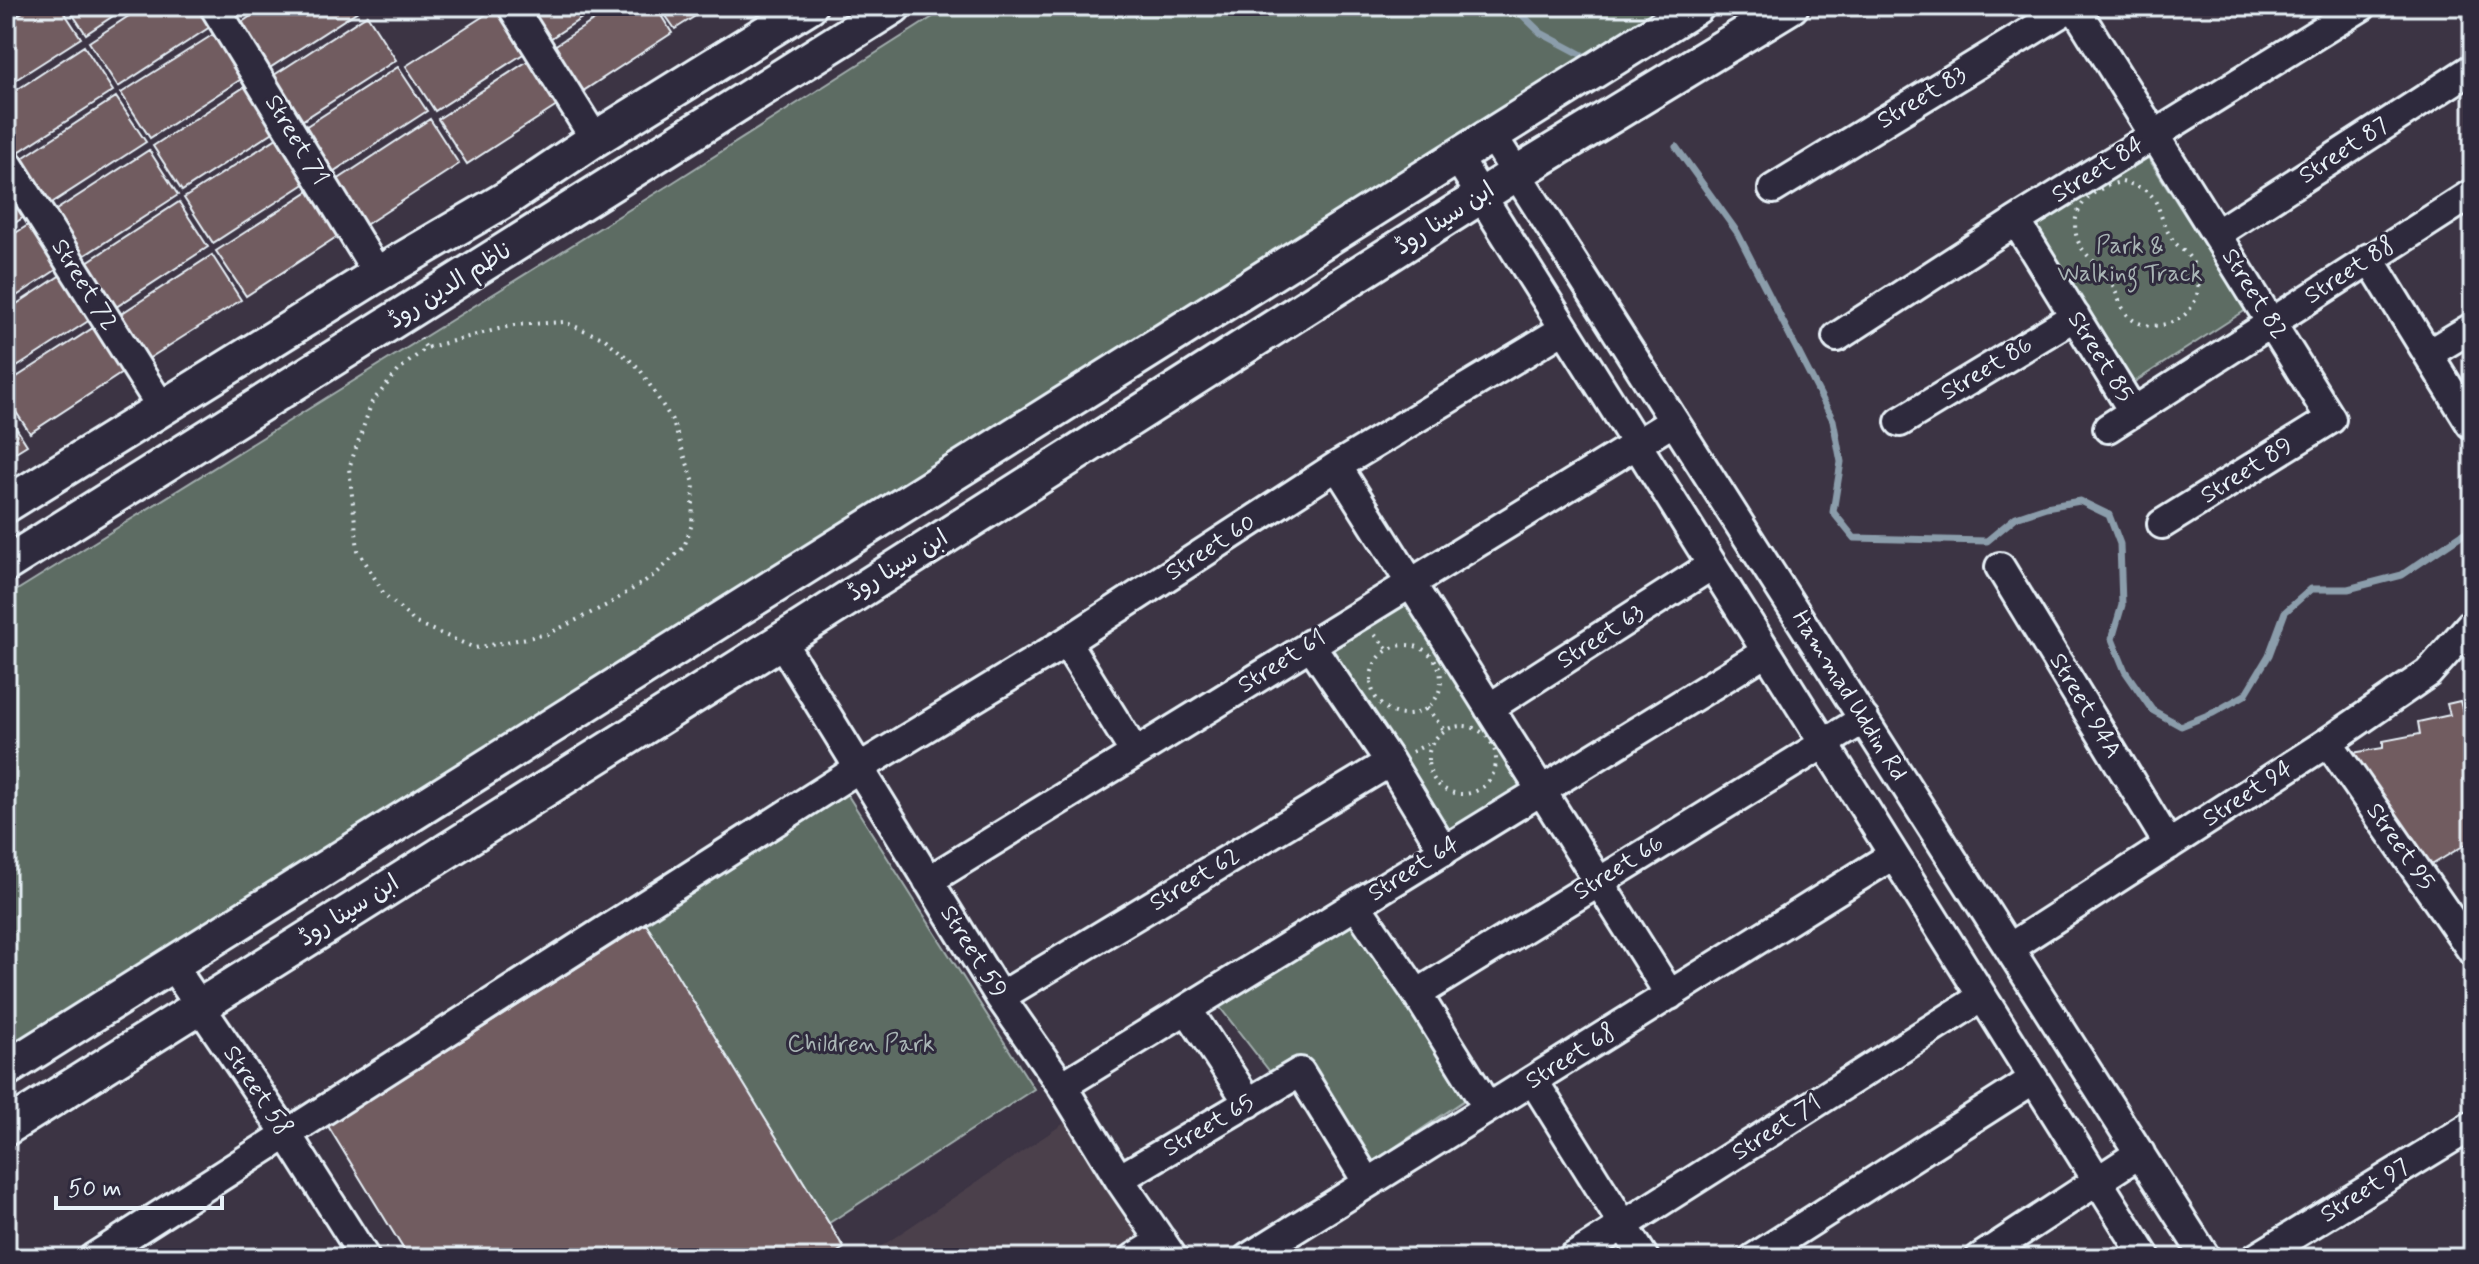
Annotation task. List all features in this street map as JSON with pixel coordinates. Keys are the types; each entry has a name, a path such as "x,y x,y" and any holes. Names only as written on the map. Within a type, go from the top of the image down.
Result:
{"main road":[{"name":"ناظم الدین روڈ","path":"6,505 378,274 506,199 595,139 808,6"},
{"name":"ناظم الدین روڈ","path":"6,564 894,6"},
{"name":"ابن سینا روڈ","path":"6,1128 1517,173 1791,6"},
{"name":"ابن سینا روڈ","path":"6,1069 1692,7"},
{"path":"57,473 86,515"}],"street":[{"name":"Street 71","path":"214,6 378,274"},
{"path":"512,6 595,139"},
{"name":"Street 82","path":"2073,6 2331,419"},
{"name":"Street 83","path":"1773,189 2073,6"},
{"name":"Street 84","path":"1837,337 2016,221 2362,6"},
{"name":"Street 87","path":"2216,234 2473,68"},
{"name":"Hammad Uddin Rd","path":"1492,135 2206,1258"},
{"name":"Hammad Uddin Rd","path":"1457,157 2146,1258"},
{"name":"Street 72","path":"6,161 162,408"},
{"name":"Street 88","path":"2108,428 2473,193"},
{"name":"Street 85","path":"2016,221 2133,411"},
{"path":"2369,258 2471,424"},
{"name":"Street 86","path":"1900,422 2075,316"},
{"path":"2428,354 2473,327"},
{"name":"Street 60","path":"93,1258 859,768 1066,642 1337,466 1564,329"},
{"name":"Street 89","path":"2162,524 2331,419"},
{"name":"Street 61","path":"928,881 1674,421"},
{"path":"1337,466 1670,995"},
{"name":"Street 63","path":"1489,708 1712,565"},
{"name":"Street 94A","path":"2000,567 2169,845"},
{"name":"Street 94","path":"2009,948 2328,742 2428,673 2473,622"},
{"name":"Street 59","path":"781,641 1000,997 1062,1086 1119,1179 1167,1249"},
{"path":"1066,642 1135,753"},
{"path":"1310,644 1390,762 1444,851"},
{"name":"Street 64","path":"1062,1086 1766,652"},
{"name":"Street 66","path":"1417,994 1864,719"},
{"name":"Street 95","path":"2328,742 2472,948"},
{"name":"Street 62","path":"1000,997 1390,762"},
{"name":"Street 68","path":"1248,1258 1893,855"},
{"path":"1356,905 1417,994 1488,1108"},
{"name":"Street 58","path":"172,965 286,1133 355,1254"},
{"name":"Street 71","path":"1572,1258 1982,997"},
{"path":"1187,1009 1249,1103"},
{"name":"Street 65","path":"1119,1179 1300,1072 1368,1183"},
{"path":"1754,1258 2034,1079"},
{"path":"1533,1080 1644,1258"},
{"name":"Street 97","path":"2256,1258 2473,1125"},
{"path":"1980,1258 2140,1153"},
{"path":"1134,1258 1167,1249"}],"path":[{"path":"2122,182 2136,185 2155,200 2171,238 2192,260 2198,274 2196,298 2191,309 2179,320 2151,326 2132,319 2124,311 2108,276 2083,249 2078,241 2077,218 2081,206 2096,190 2122,182"},
{"path":"564,322 605,339 639,368 672,420 694,483 692,524 684,547 656,574 609,604 548,634 475,648 416,623 384,594 358,550 349,468 372,402 400,369 426,348 514,325 539,323 564,322"},
{"path":"420,338 426,348"},
{"path":"1411,645 1432,656 1438,666 1440,689 1427,708 1405,715 1394,714 1376,699 1371,689 1373,667 1388,649 1411,645"},
{"path":"1427,708 1445,731"},
{"path":"1466,727 1485,735 1492,743 1496,764 1488,783 1479,790 1469,794 1446,790 1431,773 1428,762 1430,751 1435,740 1445,731 1466,727"}],"shaded area":[{"path":"1066,1122 1147,1241 1122,1258 864,1258"}],"green space":[{"path":"950,6 1658,6 1654,19 6,1057 6,597 672,183"},
{"name":"Park & Walking Track","path":"2145,153 2246,310 2128,386 2027,229"},
{"path":"1411,589 1530,784 1440,840 1320,644"},
{"name":"Children Park","path":"847,794 1034,1089 829,1223 646,924"},
{"path":"1355,915 1472,1095 1367,1166 1300,1066 1274,1077 1215,1001"}],"building":[{"path":"6,6 24,6 6,18"},
{"path":"32,6 60,6 81,38 6,86 6,23"},
{"path":"67,6 128,6 86,34"},
{"path":"144,6 201,6 213,25 118,87 89,42"},
{"path":"228,6 253,6 236,17"},
{"path":"266,6 364,7 268,69 239,24"},
{"path":"499,6 531,49 435,111 406,66"},
{"path":"521,6 600,6 545,42"},
{"path":"616,6 655,6 672,33 577,95 548,50"},
{"path":"659,6 711,6 675,29"},
{"path":"367,15 396,60 300,122 271,77"},
{"path":"217,32 246,76 150,138 121,93"},
{"path":"84,46 113,91 17,153 6,136 6,97"},
{"path":"534,57 563,102 467,164 438,119"},
{"path":"398,67 427,111 331,173 302,129"},
{"path":"249,84 278,129 182,191 153,146"},
{"path":"116,97 146,142 50,204 21,159"},
{"path":"430,119 459,164 364,226 334,182"},
{"path":"280,136 309,181 213,243 184,198"},
{"path":"149,150 178,195 82,257 53,212"},
{"path":"6,177 30,213 6,229"},
{"path":"312,189 341,234 246,296 216,251"},
{"path":"179,202 208,247 113,309 84,264"},
{"path":"33,222 62,266 6,303 6,239"},
{"path":"212,255 241,300 145,361 116,317"},
{"path":"64,273 93,318 6,374 6,311"},
{"path":"96,326 125,371 30,433 6,397 6,384"},
{"path":"6,412 27,445 6,458"},
{"path":"2460,701 2463,712 2473,708 2473,840 2425,869 2352,753 2383,748 2383,741 2420,734 2418,722 2450,715 2447,704"},
{"path":"646,924 844,1248 828,1258 409,1258 328,1126"}],"waterway":[{"path":"1513,6 1541,33 1586,57"},
{"path":"1676,147 1737,232 1833,420 1841,462 1833,512 1854,538 1987,541 2016,517 2046,507 2080,501 2109,515 2120,544 2122,605 2112,639 2125,671 2152,710 2181,726 2245,695 2269,655 2285,612 2311,589 2348,589 2402,575 2473,527"}]}
